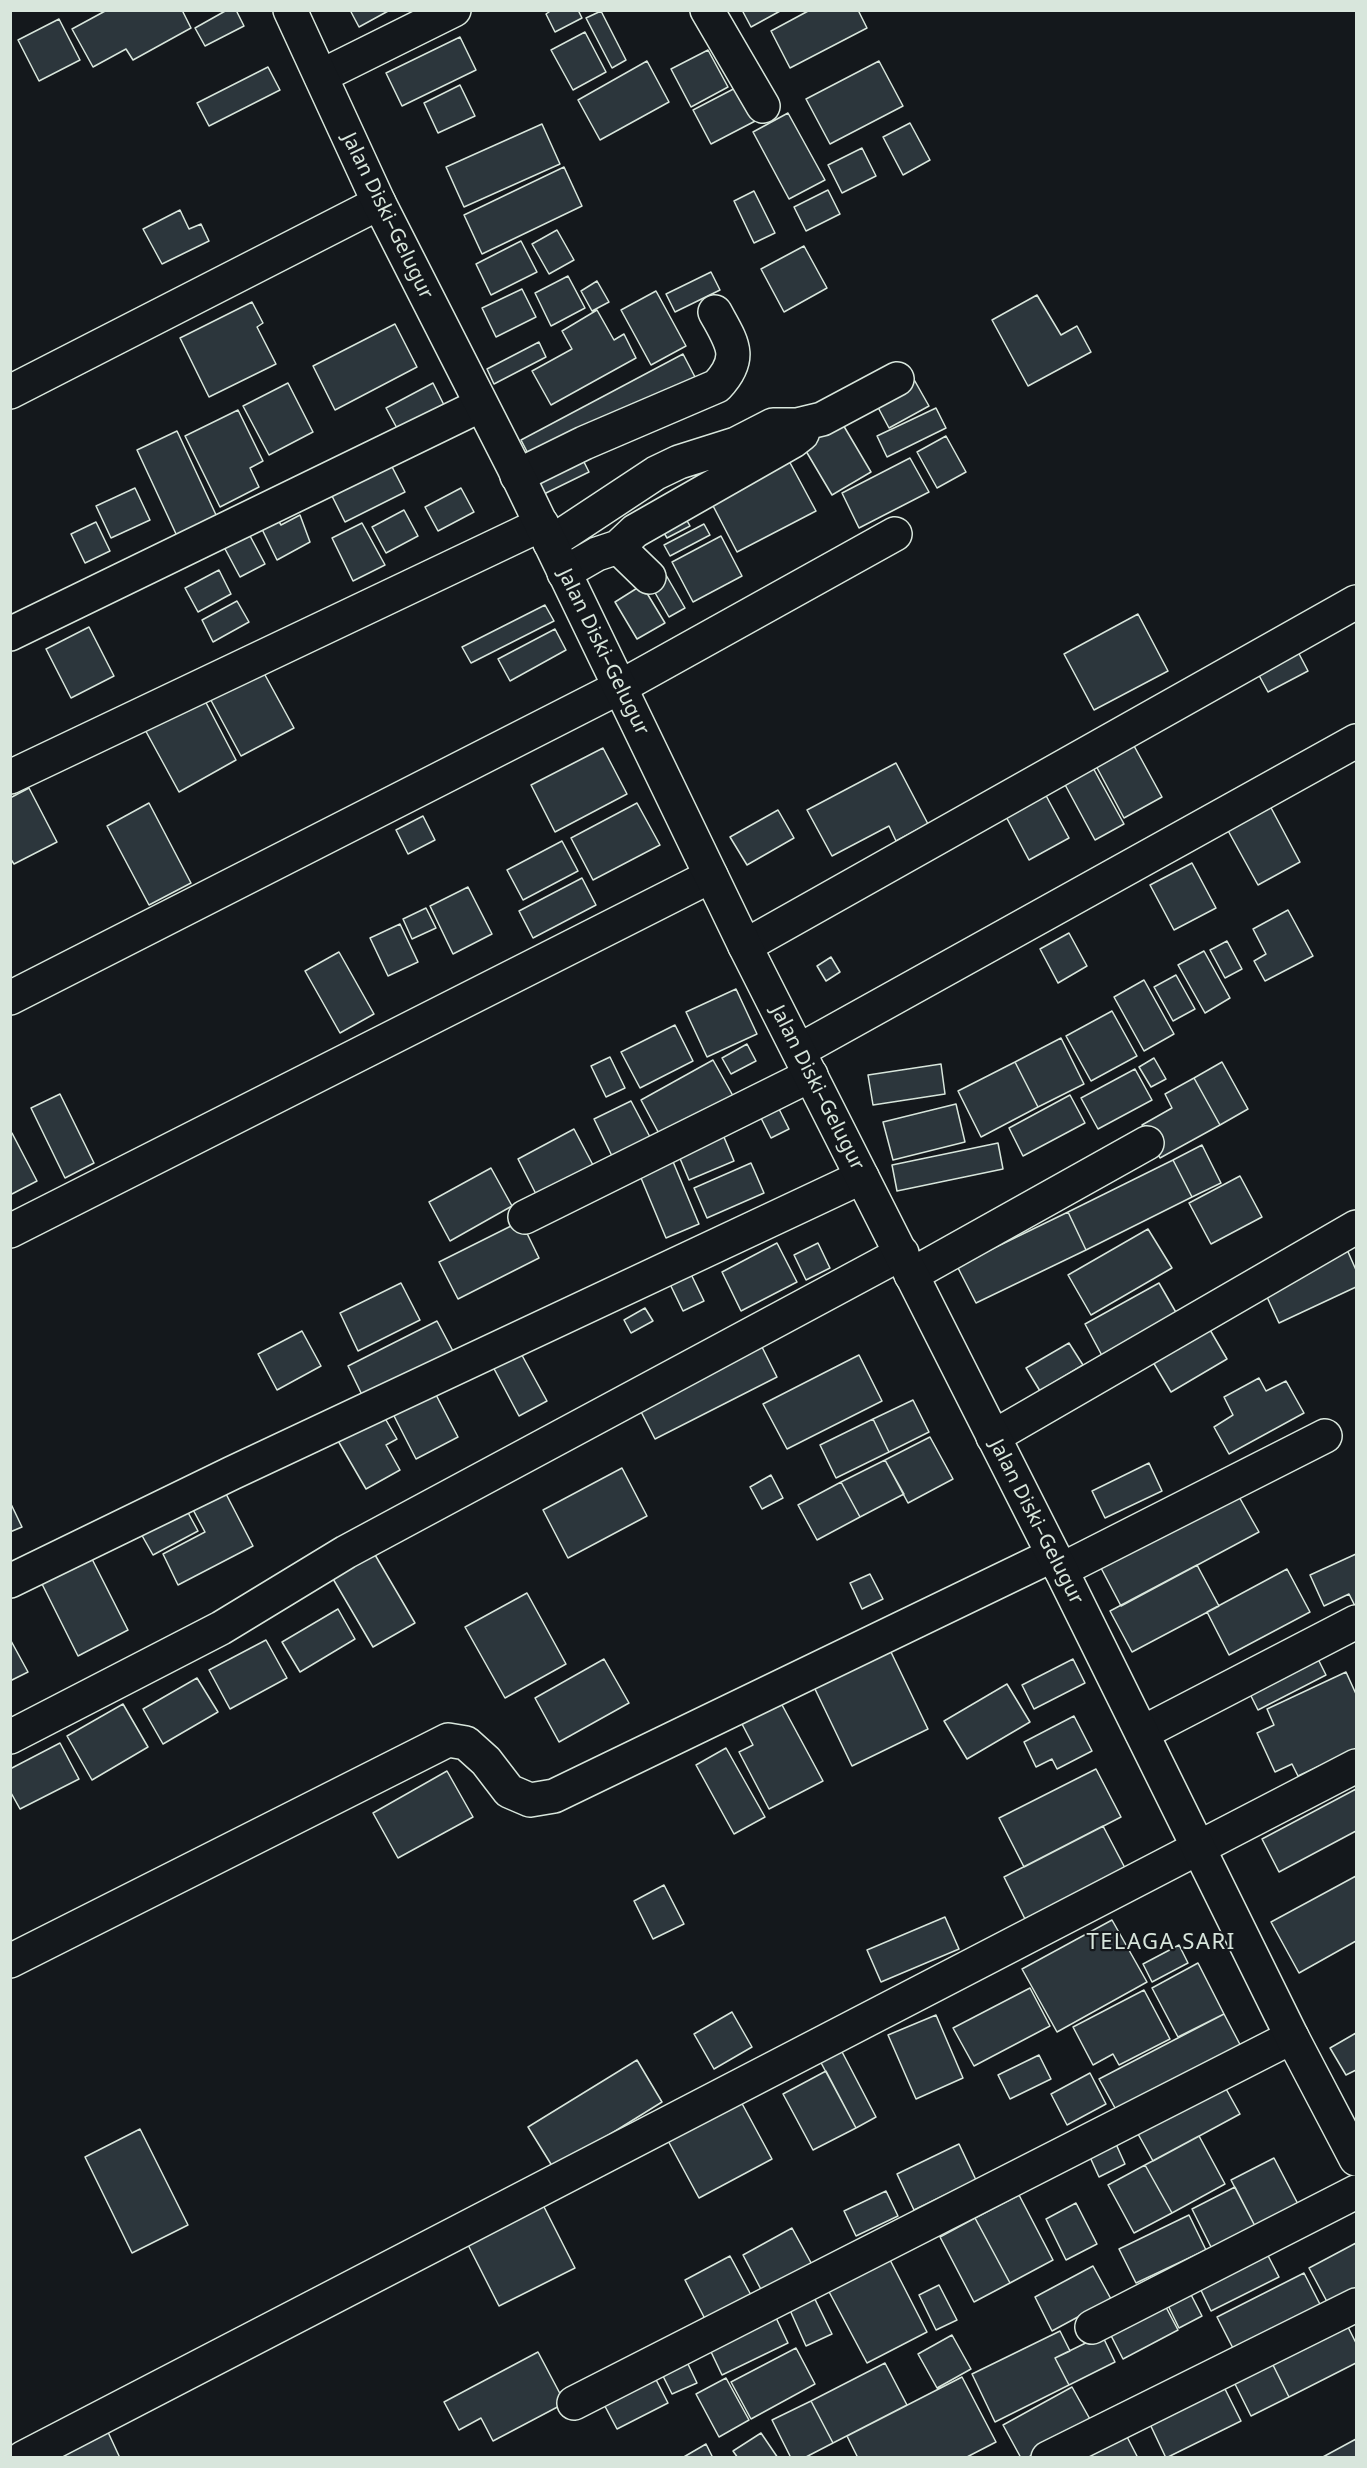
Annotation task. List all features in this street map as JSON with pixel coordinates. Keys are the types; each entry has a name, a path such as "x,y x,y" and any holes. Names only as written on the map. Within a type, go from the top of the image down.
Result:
{"street":[{"name":"Jalan Diski–Gelugur","path":"290,10 379,202 546,533 745,946 1057,1562 1292,2037 1356,2159"},
{"path":"321,76 454,10"},
{"path":"706,10 763,106"},
{"path":"10,392 379,202"},
{"path":"517,476 584,443 717,386 728,373 733,360 733,346 715,312"},
{"path":"10,777 546,533 584,521 656,473 679,462 736,444 773,425 806,423 822,419 897,379"},
{"path":"10,634 481,405"},
{"path":"564,573 612,550 635,531 793,441 802,434 806,423"},
{"path":"584,521 612,550 649,577"},
{"path":"10,998 620,687 895,534"},
{"path":"745,946 1356,602"},
{"path":"525,1217 806,1063 1356,741"},
{"path":"10,1231 711,876"},
{"path":"10,1737 221,1628 346,1552 1147,1143"},
{"path":"10,1581 232,1473 862,1177"},
{"path":"993,1437 1356,1227"},
{"path":"10,1961 448,1740 466,1743 486,1761 509,1791 530,1800 554,1796 1325,1436"},
{"path":"1142,1733 1356,1622"},
{"path":"23,2457 1356,1766"},
{"path":"574,2403 1292,2037"},
{"path":"1092,2327 1356,2192"},
{"path":"1048,2457 1356,2305"}],"building":[{"path":"107,10 182,10 191,28 133,60 126,49 93,67 72,29"},
{"path":"227,10 236,10 244,26 205,46 195,28"},
{"path":"350,10 390,10 359,27"},
{"path":"552,10 578,10 582,18 555,32 546,14"},
{"path":"742,10 782,10 751,27"},
{"path":"810,10 858,10 867,28 790,68 771,31"},
{"path":"601,11 626,60 612,68 586,18"},
{"path":"59,19 80,60 39,81 18,40"},
{"path":"585,32 606,72 573,90 551,50"},
{"path":"460,37 476,70 402,106 386,73"},
{"path":"708,50 728,87 691,107 671,69"},
{"path":"647,61 669,102 600,140 578,100"},
{"path":"879,61 903,106 830,144 806,99"},
{"path":"268,67 280,90 209,126 197,103"},
{"path":"743,84 761,118 711,144 693,110"},
{"path":"460,85 475,116 438,133 424,103"},
{"path":"788,113 825,180 789,199 753,132"},
{"path":"910,123 930,160 903,175 883,137"},
{"path":"542,124 560,164 464,207 446,167"},
{"path":"862,148 876,176 842,193 828,165"},
{"path":"564,167 582,206 482,254 464,215"},
{"path":"828,190 840,214 806,231 794,207"},
{"path":"754,191 775,233 754,243 734,201"},
{"path":"180,210 189,229 201,224 209,241 162,264 143,229"},
{"path":"557,230 574,260 549,274 532,244"},
{"path":"521,241 537,272 491,295 476,264"},
{"path":"804,246 827,288 784,312 761,269"},
{"path":"711,272 720,290 675,312 666,294"},
{"path":"568,276 585,308 551,326 535,293"},
{"path":"597,281 609,302 592,311 581,291"},
{"path":"522,289 536,317 496,337 482,308"},
{"path":"656,291 686,346 651,365 621,310"},
{"path":"1037,295 1061,335 1077,326 1091,352 1028,386 992,320"},
{"path":"252,302 263,323 257,327 276,364 209,397 180,338"},
{"path":"597,310 614,340 624,334 636,358 551,405 532,371 572,349 562,331"},
{"path":"395,324 417,367 335,410 313,366"},
{"path":"539,342 546,357 494,384 487,369"},
{"path":"683,354 695,377 533,463 521,440"},
{"path":"912,376 929,406 889,428 873,398"},
{"path":"288,383 313,432 269,455 243,406"},
{"path":"433,383 444,405 398,430 386,408"},
{"path":"936,408 946,428 887,457 877,436"},
{"path":"238,410 263,461 250,468 259,487 220,507 185,436"},
{"path":"842,423 871,472 832,495 803,446"},
{"path":"177,431 217,517 177,536 137,450"},
{"path":"946,436 966,472 937,488 917,452"},
{"path":"578,450 589,472 544,494 534,472"},
{"path":"910,458 929,492 859,528 842,493"},
{"path":"388,459 405,492 345,522 329,490"},
{"path":"788,459 816,511 737,552 710,500"},
{"path":"135,488 150,520 111,538 96,506"},
{"path":"461,488 474,512 438,531 425,507"},
{"path":"673,496 690,526 667,538 650,509"},
{"path":"404,510 418,536 386,553 372,527"},
{"path":"274,513 281,525 300,515 310,542 277,560 258,521"},
{"path":"96,522 110,551 85,563 71,534"},
{"path":"362,523 385,565 353,581 332,538"},
{"path":"704,524 710,535 670,556 664,545"},
{"path":"249,534 265,564 240,577 224,547"},
{"path":"721,536 742,576 693,602 672,562"},
{"path":"219,570 231,594 198,612 185,588"},
{"path":"666,575 685,608 669,617 650,584"},
{"path":"642,585 665,623 637,639 615,602"},
{"path":"237,601 249,622 213,642 202,620"},
{"path":"545,605 554,621 471,663 462,647"},
{"path":"1138,614 1168,671 1094,710 1064,654"},
{"path":"89,627 114,676 71,698 46,649"},
{"path":"555,629 566,650 510,681 498,659"},
{"path":"1296,648 1308,671 1268,692 1256,670"},
{"path":"259,664 294,728 241,756 207,693"},
{"path":"202,695 236,760 179,792 143,726"},
{"path":"1133,744 1162,797 1124,818 1095,764"},
{"path":"603,748 627,794 555,832 531,785"},
{"path":"896,763 928,824 896,841 889,826 832,856 807,810"},
{"path":"1092,766 1124,824 1095,840 1063,781"},
{"path":"29,788 57,842 14,864 10,858 10,798"},
{"path":"1043,790 1069,838 1029,860 1003,811"},
{"path":"149,803 191,883 149,905 107,826"},
{"path":"637,803 660,845 593,880 571,838"},
{"path":"1269,804 1300,862 1258,885 1226,827"},
{"path":"778,810 794,838 747,865 730,837"},
{"path":"423,816 435,840 408,854 396,830"},
{"path":"562,841 578,871 523,900 507,870"},
{"path":"1192,863 1216,908 1174,930 1150,885"},
{"path":"582,878 596,905 533,938 519,911"},
{"path":"468,887 492,934 453,954 430,906"},
{"path":"426,908 436,928 412,939 403,919"},
{"path":"1288,910 1313,956 1265,981 1254,961 1266,954 1253,929"},
{"path":"400,924 418,962 388,976 370,938"},
{"path":"1069,933 1087,966 1058,983 1040,949"},
{"path":"1227,941 1242,969 1225,978 1210,950"},
{"path":"1204,951 1230,998 1205,1013 1178,965"},
{"path":"339,952 374,1014 340,1033 305,971"},
{"path":"831,957 840,972 826,981 817,966"},
{"path":"1176,975 1195,1009 1173,1021 1154,987"},
{"path":"1144,980 1174,1034 1144,1051 1114,997"},
{"path":"736,989 757,1034 707,1057 686,1012"},
{"path":"1112,1011 1137,1056 1091,1081 1066,1036"},
{"path":"675,1025 693,1061 640,1088 621,1052"},
{"path":"1061,1038 1084,1084 1038,1107 1015,1062"},
{"path":"747,1044 756,1061 731,1074 722,1058"},
{"path":"610,1057 625,1088 606,1097 591,1066"},
{"path":"1154,1058 1166,1079 1151,1087 1139,1067"},
{"path":"713,1060 737,1103 664,1143 641,1100"},
{"path":"1015,1062 1038,1107 981,1137 958,1091"},
{"path":"1222,1062 1248,1109 1220,1125 1194,1078"},
{"path":"941,1064 945,1094 873,1105 868,1075"},
{"path":"1135,1069 1152,1100 1098,1129 1081,1098"},
{"path":"1194,1078 1220,1125 1160,1158 1142,1125 1172,1108 1165,1094"},
{"path":"60,1094 94,1163 65,1178 31,1108"},
{"path":"1070,1095 1085,1123 1023,1156 1009,1128"},
{"path":"631,1101 650,1137 612,1156 594,1119"},
{"path":"776,1103 789,1129 771,1138 758,1112"},
{"path":"956,1104 965,1142 893,1160 883,1122"},
{"path":"574,1129 594,1167 538,1198 518,1159"},
{"path":"721,1130 734,1161 689,1180 676,1149"},
{"path":"12,1133 37,1181 10,1195 10,1134"},
{"path":"998,1143 1003,1169 897,1191 892,1165"},
{"path":"1202,1145 1221,1183 1192,1197 1173,1160"},
{"path":"669,1152 699,1224 666,1238 636,1166"},
{"path":"1173,1160 1192,1197 1086,1250 1068,1212"},
{"path":"751,1163 764,1193 707,1218 694,1188"},
{"path":"491,1168 512,1206 450,1241 429,1202"},
{"path":"1240,1176 1262,1217 1211,1244 1189,1203"},
{"path":"1068,1212 1086,1250 976,1303 957,1266"},
{"path":"521,1221 539,1258 458,1299 439,1262"},
{"path":"1148,1229 1172,1268 1091,1315 1068,1275"},
{"path":"777,1243 797,1282 741,1311 722,1272"},
{"path":"818,1243 830,1268 806,1280 794,1255"},
{"path":"1345,1245 1356,1270 1356,1287 1279,1323 1261,1284"},
{"path":"687,1266 704,1301 683,1311 666,1276"},
{"path":"401,1283 420,1320 358,1351 340,1313"},
{"path":"1159,1283 1181,1321 1106,1363 1085,1324"},
{"path":"645,1308 653,1321 631,1333 624,1320"},
{"path":"437,1321 454,1353 364,1399 348,1366"},
{"path":"1206,1323 1227,1359 1171,1392 1150,1357"},
{"path":"302,1331 321,1366 277,1390 258,1354"},
{"path":"757,1337 777,1377 655,1439 635,1400"},
{"path":"1069,1343 1083,1365 1040,1391 1026,1368"},
{"path":"518,1348 547,1401 519,1416 491,1363"},
{"path":"859,1355 882,1401 787,1449 763,1404"},
{"path":"1259,1378 1266,1391 1286,1381 1304,1413 1229,1454 1214,1427 1233,1415 1224,1397"},
{"path":"433,1389 458,1437 416,1459 391,1410"},
{"path":"913,1400 929,1432 889,1452 873,1419"},
{"path":"382,1413 397,1439 386,1445 400,1470 366,1489 337,1439"},
{"path":"873,1419 889,1452 836,1478 820,1445"},
{"path":"930,1437 953,1479 908,1503 885,1460"},
{"path":"885,1460 904,1494 860,1517 841,1482"},
{"path":"1149,1463 1162,1491 1105,1518 1092,1491"},
{"path":"622,1468 647,1516 568,1558 543,1510"},
{"path":"771,1475 783,1498 762,1509 750,1487"},
{"path":"841,1482 860,1517 817,1540 798,1505"},
{"path":"224,1490 253,1546 178,1585 163,1554 205,1532 191,1506"},
{"path":"1238,1495 1259,1532 1121,1606 1101,1568"},
{"path":"10,1502 22,1527 10,1532"},
{"path":"185,1507 198,1531 153,1555 140,1532"},
{"path":"371,1548 415,1623 373,1647 329,1572"},
{"path":"1356,1554 1356,1608 1349,1594 1324,1606 1310,1575"},
{"path":"91,1557 128,1630 78,1656 41,1582"},
{"path":"1197,1565 1219,1606 1132,1652 1110,1611"},
{"path":"1287,1569 1310,1612 1229,1655 1207,1612"},
{"path":"870,1574 883,1599 862,1609 850,1583"},
{"path":"527,1593 566,1664 505,1698 465,1627"},
{"path":"338,1609 355,1639 300,1672 282,1642"},
{"path":"1307,1637 1326,1675 1258,1710 1239,1672"},
{"path":"10,1639 28,1672 10,1681"},
{"path":"266,1640 287,1678 230,1709 209,1670"},
{"path":"890,1650 928,1729 852,1766 814,1687"},
{"path":"604,1659 629,1703 559,1742 535,1698"},
{"path":"1073,1659 1085,1683 1034,1709 1022,1685"},
{"path":"1346,1672 1356,1694 1356,1749 1298,1776 1292,1764 1275,1772 1257,1733 1274,1725 1267,1709"},
{"path":"197,1678 218,1712 163,1744 143,1709"},
{"path":"1007,1684 1030,1722 967,1759 944,1721"},
{"path":"781,1703 823,1781 769,1809 739,1752 753,1745 742,1724"},
{"path":"123,1704 148,1747 92,1780 67,1736"},
{"path":"1074,1716 1092,1751 1057,1769 1052,1759 1036,1767 1024,1742"},
{"path":"60,1743 79,1779 20,1809 10,1791 10,1769"},
{"path":"726,1748 765,1817 734,1834 696,1765"},
{"path":"1096,1769 1121,1817 1024,1867 999,1818"},
{"path":"447,1771 473,1817 398,1858 373,1813"},
{"path":"1356,1789 1356,1831 1279,1872 1262,1839"},
{"path":"1103,1826 1125,1868 1025,1919 1004,1877"},
{"path":"1356,1876 1356,1941 1299,1973 1271,1922"},
{"path":"664,1885 684,1924 653,1939 634,1901"},
{"path":"945,1917 959,1949 881,1982 867,1950"},
{"path":"1112,1920 1147,1982 1057,2032 1022,1969"},
{"path":"1179,1945 1188,1963 1152,1982 1143,1964"},
{"path":"1198,1963 1224,2014 1178,2037 1152,1988"},
{"path":"1030,1988 1050,2026 974,2066 953,2028"},
{"path":"1144,1990 1170,2039 1119,2065 1113,2054 1093,2065 1073,2027"},
{"path":"732,2012 752,2047 714,2069 694,2034"},
{"path":"1224,2014 1244,2052 1120,2117 1099,2079"},
{"path":"936,2015 963,2078 916,2099 888,2035"},
{"path":"1356,2033 1356,2070 1346,2075 1330,2048"},
{"path":"840,2048 876,2117 856,2128 819,2059"},
{"path":"1039,2055 1051,2079 1010,2099 998,2075"},
{"path":"637,2060 662,2102 554,2169 528,2127"},
{"path":"826,2071 856,2128 813,2150 783,2094"},
{"path":"1090,2073 1106,2104 1067,2125 1051,2094"},
{"path":"1220,2078 1240,2114 1153,2161 1133,2125"},
{"path":"739,2098 772,2159 699,2198 666,2137"},
{"path":"140,2129 188,2225 132,2253 85,2157"},
{"path":"1111,2133 1125,2164 1099,2177 1085,2146"},
{"path":"1199,2136 1225,2184 1172,2213 1145,2165"},
{"path":"959,2144 976,2180 914,2210 897,2174"},
{"path":"1274,2158 1299,2206 1256,2228 1231,2180"},
{"path":"1145,2165 1172,2213 1134,2233 1108,2185"},
{"path":"1235,2187 1256,2228 1213,2251 1192,2209"},
{"path":"886,2191 898,2216 856,2236 844,2211"},
{"path":"1019,2195 1053,2260 1010,2283 975,2218"},
{"path":"539,2197 575,2268 499,2306 463,2235"},
{"path":"1076,2203 1097,2244 1066,2260 1046,2219"},
{"path":"1189,2215 1206,2250 1136,2283 1119,2249"},
{"path":"975,2218 1010,2283 974,2302 940,2237"},
{"path":"792,2228 815,2270 765,2297 743,2255"},
{"path":"1356,2243 1356,2298 1332,2311 1309,2268"},
{"path":"1262,2244 1279,2277 1211,2311 1195,2278"},
{"path":"730,2256 751,2295 705,2319 685,2280"},
{"path":"888,2256 927,2332 867,2363 827,2288"},
{"path":"1093,2266 1111,2299 1052,2331 1035,2297"},
{"path":"1304,2273 1325,2314 1238,2358 1217,2317"},
{"path":"1185,2283 1202,2316 1179,2328 1163,2295"},
{"path":"939,2285 957,2320 936,2330 919,2295"},
{"path":"809,2287 832,2334 806,2346 785,2299"},
{"path":"1158,2292 1178,2330 1123,2359 1103,2320"},
{"path":"769,2303 788,2343 722,2375 703,2335"},
{"path":"1347,2325 1356,2343 1356,2363 1289,2397 1272,2363"},
{"path":"1060,2331 1070,2351 1055,2358 1069,2385 995,2422 972,2374"},
{"path":"952,2335 971,2369 937,2388 918,2354"},
{"path":"1102,2335 1115,2362 1069,2385 1055,2358"},
{"path":"796,2348 815,2384 751,2419 731,2382"},
{"path":"538,2352 565,2403 493,2441 481,2418 459,2430 444,2402"},
{"path":"687,2362 697,2383 672,2394 662,2374"},
{"path":"885,2363 907,2405 833,2443 811,2401"},
{"path":"1272,2363 1289,2397 1251,2416 1234,2382"},
{"path":"650,2368 668,2403 617,2429 599,2395"},
{"path":"962,2377 996,2442 965,2458 858,2458 847,2436"},
{"path":"726,2378 749,2420 719,2437 696,2394"},
{"path":"1222,2383 1241,2421 1166,2458 1148,2420"},
{"path":"1072,2387 1091,2421 1027,2458 1021,2458 1003,2425"},
{"path":"811,2401 833,2443 804,2458 791,2458 772,2420"},
{"path":"107,2430 120,2458 51,2458"},
{"path":"1124,2431 1138,2458 1075,2458"},
{"path":"761,2433 778,2458 738,2458 733,2451"},
{"path":"1356,2439 1356,2458 1321,2458"},
{"path":"706,2444 713,2458 682,2458"}],"district":[{"name":"TELAGA SARI","path":"1161,1943"}]}
